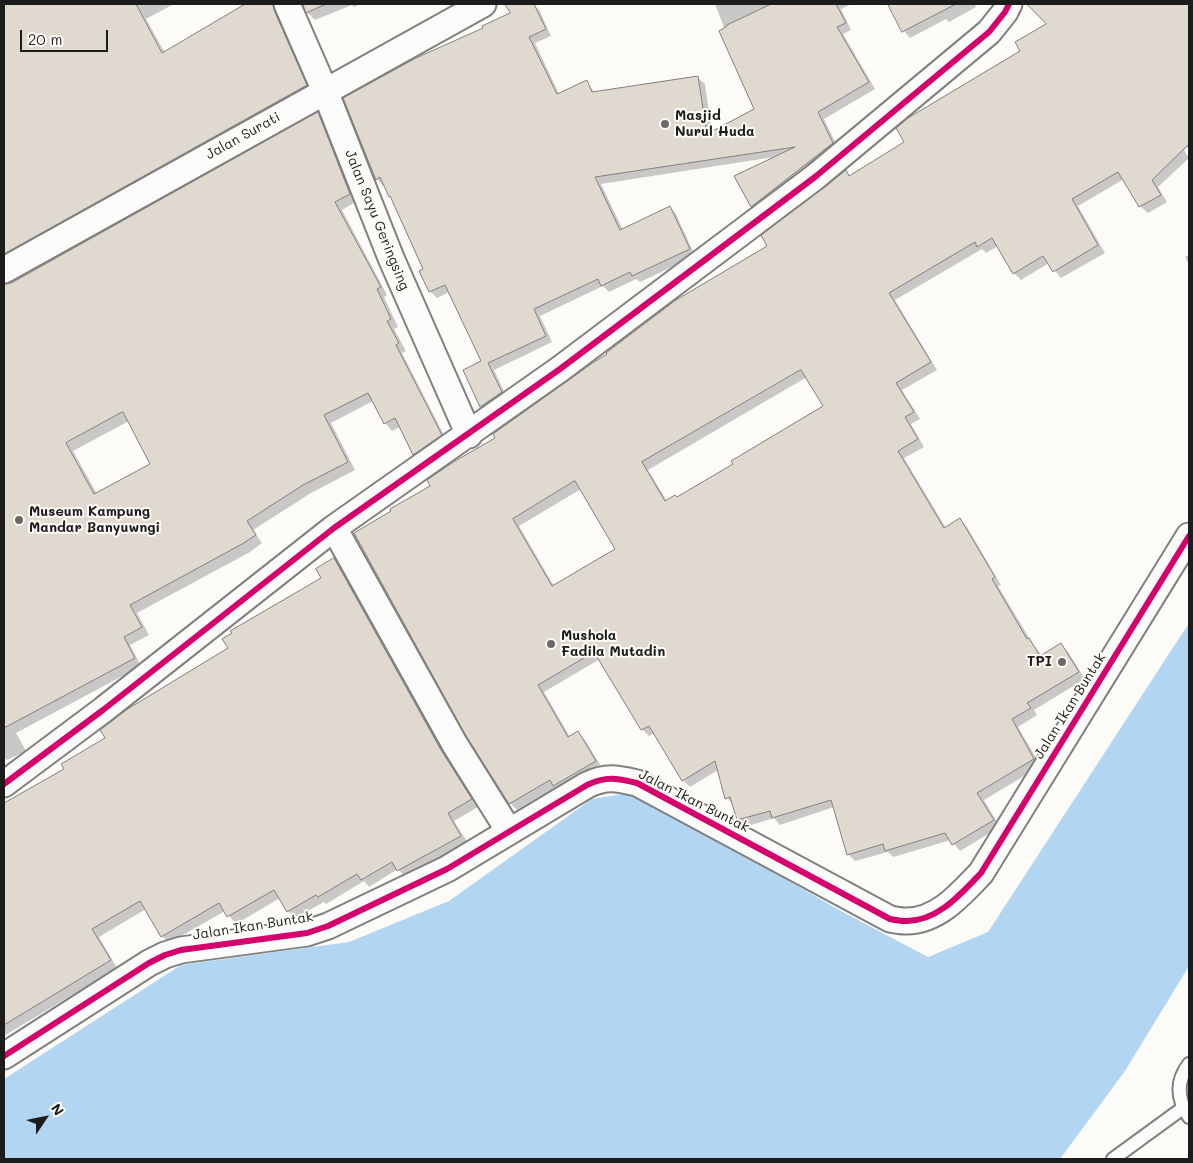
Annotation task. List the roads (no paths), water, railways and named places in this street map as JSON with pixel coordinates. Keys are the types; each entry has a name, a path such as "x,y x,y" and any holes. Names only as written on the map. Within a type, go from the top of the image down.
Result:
{"street":[{"name":"Jalan Sayu Geringsing","path":"287,4 325,91 391,258 469,435"},
{"name":"Jalan Surati","path":"4,270 483,4"},
{"path":"4,784 103,710 334,528 469,435 560,369 815,177 989,32 1005,12 1008,4"},
{"path":"334,528 454,742 509,831"},
{"name":"Jalan Ikan Buntak","path":"4,1056 149,963 165,955 197,947 307,933 328,926 447,869 597,780 612,778 636,783 890,919 906,921 934,914 950,904 981,873 1189,536"}],"lane":[{"path":"1113,1159 1124,1150 1186,1112 1179,1096 1179,1083 1189,1064"}],"water":[{"path":"1189,623 1189,966 1125,1071 1060,1159 4,1159 4,1079 181,965 349,942 449,901 592,799 635,792 839,910 928,957 988,932"}],"place":[{"name":"Masjid Nurul Huda","path":"665,124"},
{"name":"Museum Kampung Mandar Banyuwngi","path":"19,520"},
{"name":"Mushola Fadila Mutadin","path":"551,644"},
{"name":"TPI","path":"1062,662"}]}
